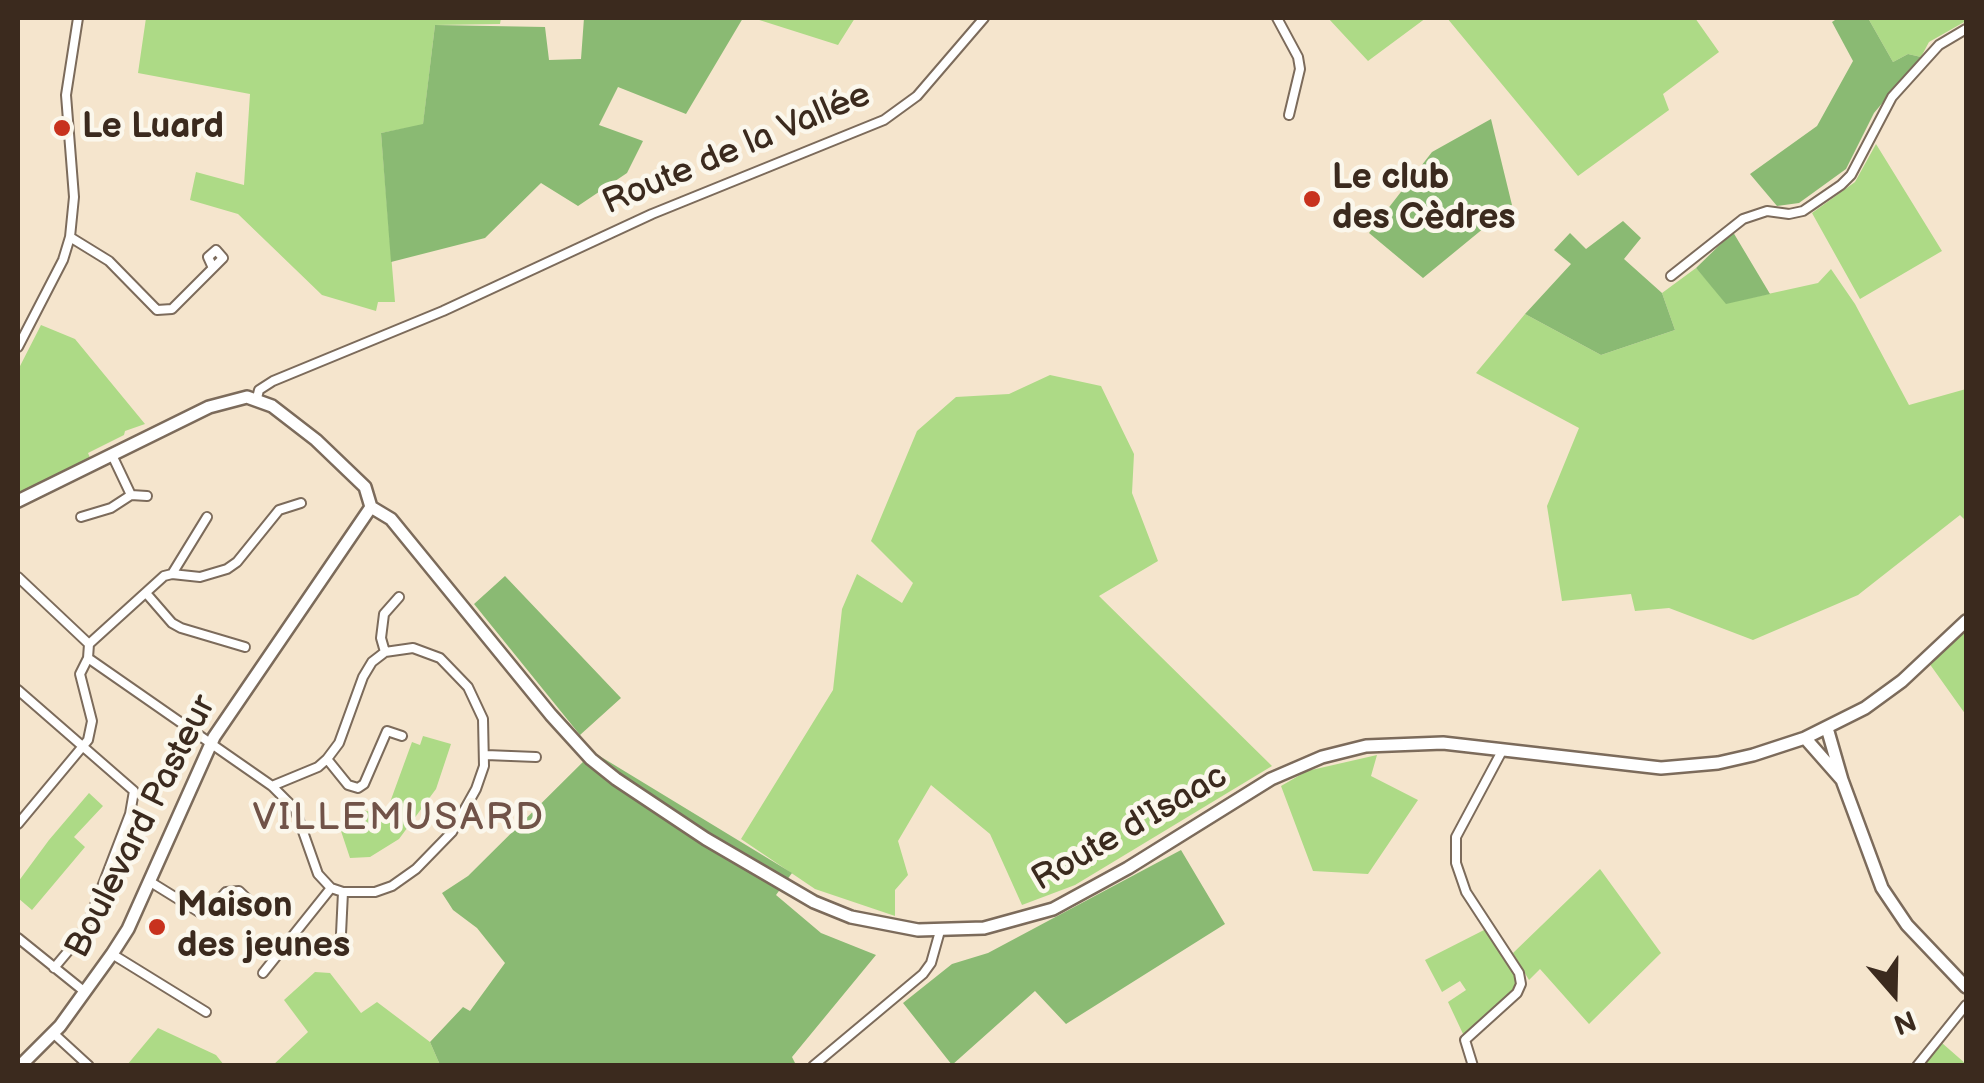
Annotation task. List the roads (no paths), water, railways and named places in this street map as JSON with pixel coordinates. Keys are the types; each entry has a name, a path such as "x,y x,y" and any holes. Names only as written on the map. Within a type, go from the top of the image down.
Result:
{"street":[{"path":"18,348 64,257 70,237 74,208 67,80 78,18"},
{"name":"Route de la Vallée","path":"256,398 272,381 483,294 652,214 896,113 916,96 984,18"},
{"path":"1277,18 1298,57 1300,69 1289,115"},
{"path":"1671,276 1743,219 1766,211 1789,214 1804,210 1841,185 1851,174 1892,96 1939,45 1966,29"},
{"path":"70,237 109,260 156,310 172,309 213,268"},
{"path":"18,502 222,402 256,398"},
{"name":"Route d'Isaac","path":"256,398 292,419 365,487 371,507 391,520 550,715 592,759 693,831 814,902 888,926 940,931 984,928 1053,909 1128,868 1272,779 1322,757 1366,746 1442,743 1636,767 1687,767 1754,756 1805,738 1865,708 1902,681 1966,621"},
{"path":"112,455 131,496"},
{"path":"82,517 111,508 131,496 147,496"},
{"path":"172,574 200,577 227,569 279,510 301,503"},
{"name":"Boulevard Pasteur","path":"20,1066 53,1033 112,954 149,882 210,744 371,507"},
{"path":"18,824 84,746 92,730 80,674 88,658 89,644 146,592 172,574 207,517"},
{"path":"18,577 89,644"},
{"path":"146,592 180,628 246,647"},
{"path":"385,652 381,638 384,614 400,597"},
{"path":"88,658 272,786 295,809 318,874 332,888 343,892 375,892 392,886 416,870 452,832 476,789 486,755 483,719 455,672 425,650 385,652 372,662 363,677 328,760 272,786"},
{"path":"18,690 134,792 92,913 80,938 54,968"},
{"path":"1827,728 1872,866 1886,896 1966,987"},
{"path":"328,760 348,784 358,788 364,784 387,730 402,736"},
{"path":"1805,738 1842,780"},
{"path":"1472,1066 1464,1040 1518,993 1522,984 1519,973 1466,892 1456,863 1456,837 1502,751"},
{"path":"486,755 536,756"},
{"path":"149,882 199,912 210,911 226,892 239,892 263,914"},
{"path":"263,973 332,888"},
{"path":"341,934 343,892"},
{"path":"813,1066 924,974 940,931"},
{"path":"19,942 85,992"},
{"path":"112,954 206,1012"},
{"path":"1917,1066 1966,1006"},
{"path":"53,1033 89,1066"}],"place":[{"name":"Le Luard","path":"62,128"},
{"name":"Le club des Cèdres","path":"1312,199"},
{"name":"Maison des jeunes","path":"157,927"}],"district":[{"name":"VILLEMUSARD","path":"399,819"}]}
